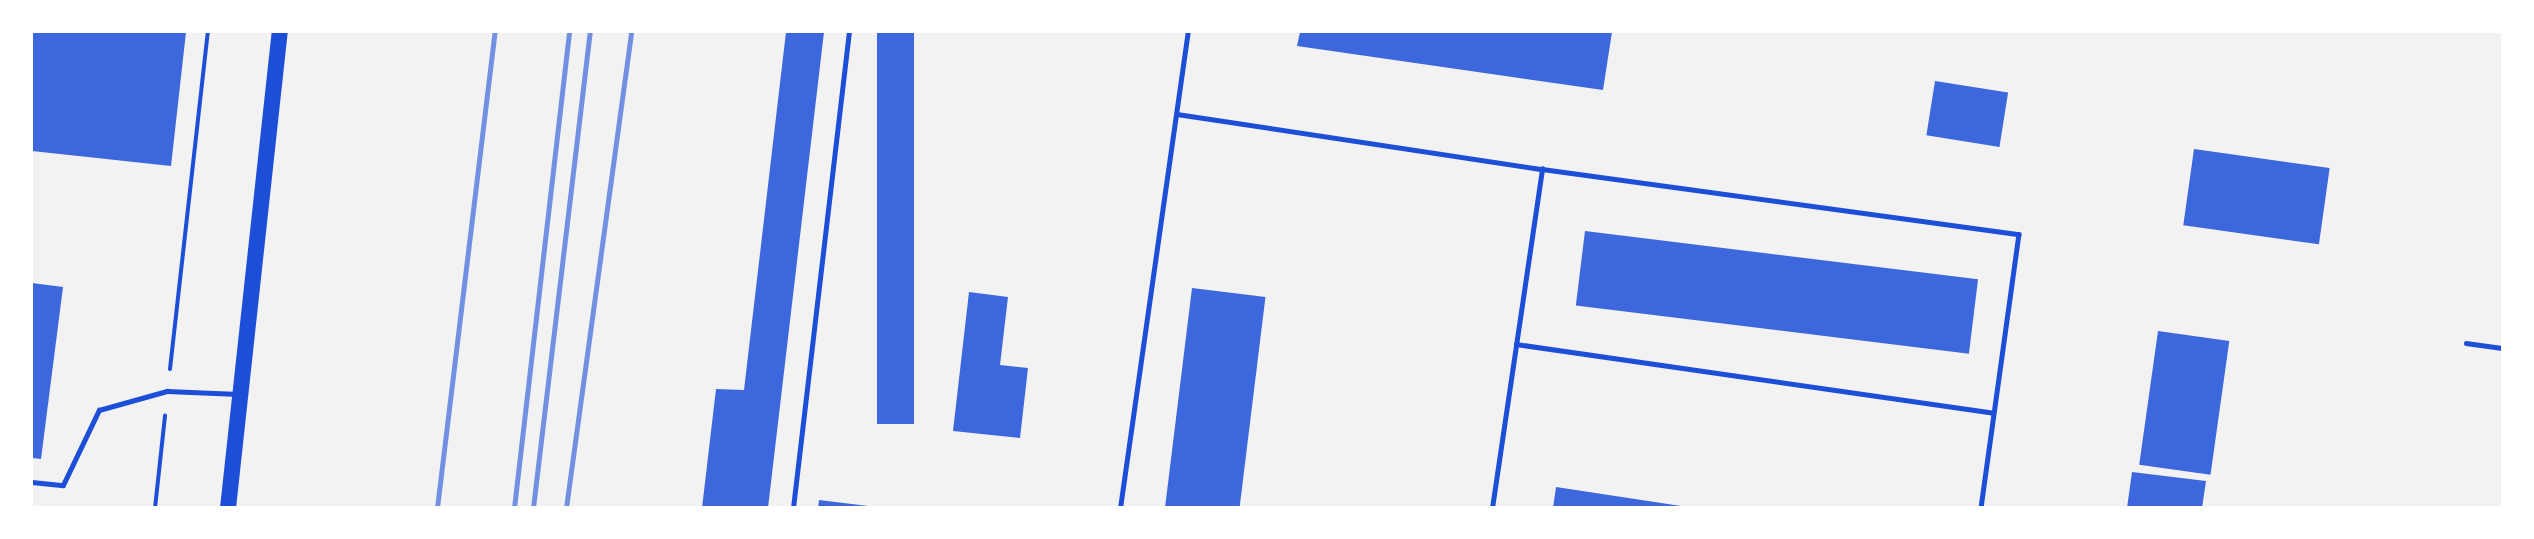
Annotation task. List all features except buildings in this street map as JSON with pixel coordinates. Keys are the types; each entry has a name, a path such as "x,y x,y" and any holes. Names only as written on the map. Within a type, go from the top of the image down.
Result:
{"highway":[{"path":"228,507 280,32"}],"lane":[{"path":"793,507 849,32"},
{"path":"1120,507 1188,32"},
{"path":"1177,114 1542,169 2019,234 1981,507"},
{"path":"1492,507 1542,169"},
{"path":"2466,343 2502,348"},
{"path":"1516,344 1994,413"},
{"path":"32,482 63,485 99,410 168,391 241,394"}],"path":[{"path":"156,507 208,32"}],"railway":[{"path":"437,508 495,32"},
{"path":"514,508 569,32"},
{"path":"533,508 590,32"},
{"path":"566,508 631,32"}]}
